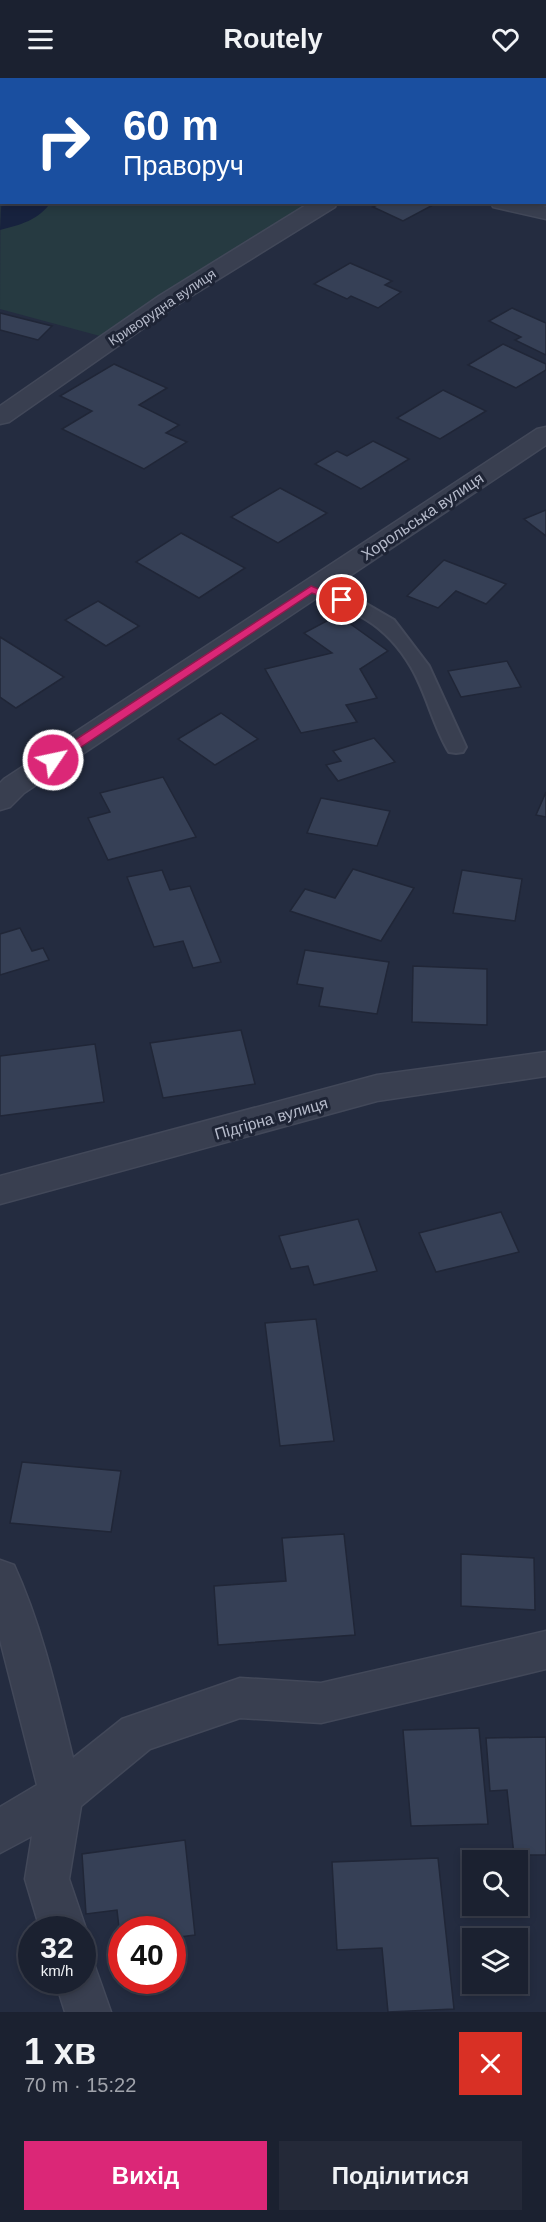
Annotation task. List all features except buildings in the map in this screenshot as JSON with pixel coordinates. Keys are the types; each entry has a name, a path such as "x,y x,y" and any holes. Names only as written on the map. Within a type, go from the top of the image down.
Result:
{"street":[{"name":"Криворудна вулиця","path":"0,417 167,301 324,204"},
{"path":"509,204 546,213"},
{"name":"Хорольська вулиця","path":"0,800 14,786 546,434"},
{"name":"Підгірна вулиця","path":"0,1190 377,1088 546,1064"},
{"path":"0,1578 27,1659 61,1795 47,1879 59,1916"},
{"path":"0,1831 61,1795 136,1733 240,1698 321,1702 546,1650"},
{"path":"82,1994 88,2012"}],"lane":[{"path":"311,589 357,606 387,624 420,666 456,747"}],"shaded area":[{"path":"1,204 315,204 259,234 100,336 0,309"}],"waterway":[{"path":"0,213 19,204"}],"route":[{"path":"53,760 311,589 342,600"}]}
